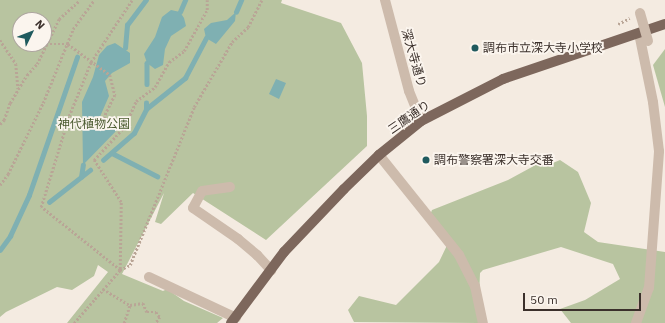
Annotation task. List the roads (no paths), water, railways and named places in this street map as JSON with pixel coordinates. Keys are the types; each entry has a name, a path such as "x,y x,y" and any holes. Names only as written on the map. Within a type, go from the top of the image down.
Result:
{"main road":[{"name":"三鷹通り","path":"234,320 284,252 344,189 379,155 421,121 503,79 665,24"}],"street":[{"name":"深大寺通り","path":"385,0 408,91 421,121"},
{"path":"640,13 648,41"},
{"path":"636,323 648,288 659,150 653,102 639,33"},
{"path":"379,155 459,255 475,286 483,323"},
{"path":"230,187 202,191 193,208 243,243 258,255 271,270"},
{"path":"149,277 234,320"}],"water":[{"path":"171,10 180,12 184,18 186,26 171,36 165,49 163,65 155,69 147,63 144,54 155,37 162,17"},
{"path":"236,12 235,21 216,44 206,38 204,29 211,23 227,20"},
{"path":"115,43 130,53 130,63 112,73 105,81 109,96 99,119 119,128 83,165 82,102 93,77 99,55 107,46"},
{"path":"276,79 286,83 279,99 269,94"}],"waterway":[{"path":"125,48 127,25 146,0"},
{"path":"180,12 185,0"},
{"path":"236,12 241,0"},
{"path":"146,109 185,78 206,38"},
{"path":"0,250 10,236 29,195 77,57"},
{"path":"147,63 147,84"},
{"path":"103,160 134,133 146,109 146,103"},
{"path":"112,153 157,176"},
{"path":"81,177 83,165"},
{"path":"49,202 90,170"}],"place":[{"name":"調布市立深大寺小学校","path":"475,48"},
{"name":"調布警察署深大寺交番","path":"426,160"}],"park label":[{"name":"神代植物公園","path":"94,124"}]}
